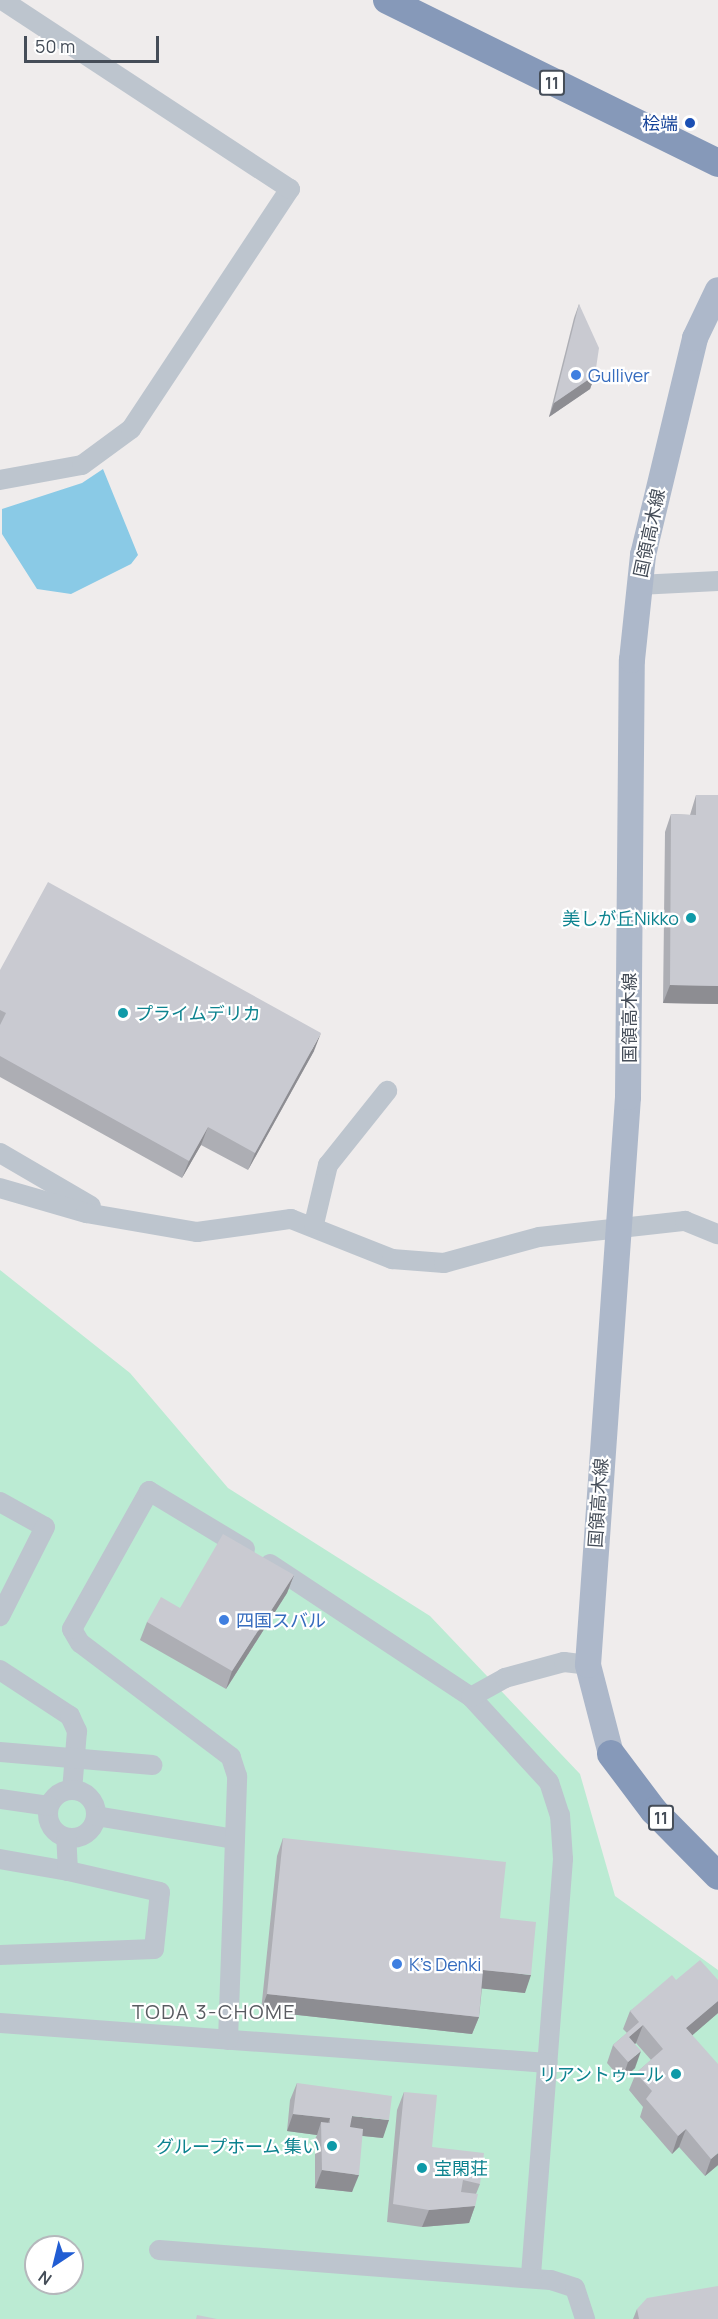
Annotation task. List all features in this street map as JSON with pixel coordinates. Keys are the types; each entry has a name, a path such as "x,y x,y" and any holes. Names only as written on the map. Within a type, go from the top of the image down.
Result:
{"highway":[{"name":"11","path":"387,0 718,163"},
{"name":"11","path":"611,1754 654,1811 718,1876"}],"main road":[{"name":"国領高木線","path":"611,1754 588,1665 615,1231 628,1097 630,757 638,585 695,338 718,290"}],"street":[{"path":"0,480 82,465 131,429 290,189 2,0"},
{"path":"638,585 718,581"},
{"path":"314,1224 328,1165 387,1091"},
{"path":"0,1153 111,1218"},
{"path":"0,1188 111,1218 196,1232 291,1219 314,1224 392,1259 444,1263 539,1237 615,1231 685,1221 718,1234"},
{"path":"228,2040 237,1776 231,1757 80,1643 72,1629 149,1491 356,1616 471,1696 549,1782 560,1815 563,1859 531,2278"},
{"path":"0,1502 45,1527 0,1616"},
{"path":"471,1696 505,1678 564,1662 588,1665"},
{"path":"0,1670 70,1716 77,1731 77,1761 72,1790"},
{"path":"0,1752 77,1761 152,1765"},
{"path":"66,1838 82,1836 96,1816 92,1801 72,1790 58,1794 49,1806 49,1822 66,1838 68,1871"},
{"path":"0,1799 49,1806"},
{"path":"96,1816 235,1839"},
{"path":"0,1859 68,1871 160,1892 154,1949 0,1954"},
{"path":"0,2023 548,2063"},
{"path":"159,2250 531,2278 575,2288 585,2319"}],"green space":[{"path":"0,1270 130,1373 228,1488 430,1616 580,1774 615,1896 718,1970 718,2319 0,2319"}],"water":[{"path":"103,469 138,555 131,564 71,594 37,589 2,534 2,509 82,483"}],"building":[{"name":"Gulliver","path":"579,304 599,348 595,375 554,403"},
{"name":"美しが丘Nikko","path":"696,795 718,795 718,986 670,985 671,814 696,815"},
{"name":"プライムデリカ","path":"48,882 321,1033 255,1153 208,1127 189,1161 0,1056 0,1025 6,1013 0,1010 0,970"},
{"name":"四国スバル","path":"223,1534 294,1575 232,1671 147,1622 161,1597 180,1608"},
{"name":"K's Denki","path":"283,1838 506,1862 500,1918 536,1922 531,1975 483,1970 479,2017 267,1994"},
{"name":"リアントゥール","path":"700,1960 718,1980 718,2001 686,2028 718,2064 718,2153 711,2159 686,2129 678,2136 646,2099 652,2091 636,2073 663,2049 643,2025 629,2037 641,2051 628,2062 613,2045 639,2022 630,2011 672,1975 676,1980"},
{"path":"297,2083 392,2096 389,2120 352,2116 350,2127 363,2129 359,2175 322,2170 321,2122 330,2123 330,2118 293,2114"},
{"name":"宝閑荘","path":"404,2092 437,2095 432,2147 484,2153 480,2184 463,2180 461,2192 478,2194 475,2206 429,2210 393,2204"},
{"path":"718,2286 718,2319 639,2319 637,2309 647,2298"},
{"path":"197,2315 217,2319 196,2319"}],"place":[{"name":"桧端","path":"690,123"},
{"name":"Gulliver","path":"576,375"},
{"name":"美しが丘Nikko","path":"691,918"},
{"name":"プライムデリカ","path":"123,1013"},
{"name":"四国スバル","path":"224,1620"},
{"name":"K's Denki","path":"397,1964"},
{"name":"リアントゥール","path":"676,2074"},
{"name":"グループホーム 集い","path":"332,2146"},
{"name":"宝閑荘","path":"422,2168"}],"district":[{"name":"TODA 3-CHOME","path":"214,2011"}]}
